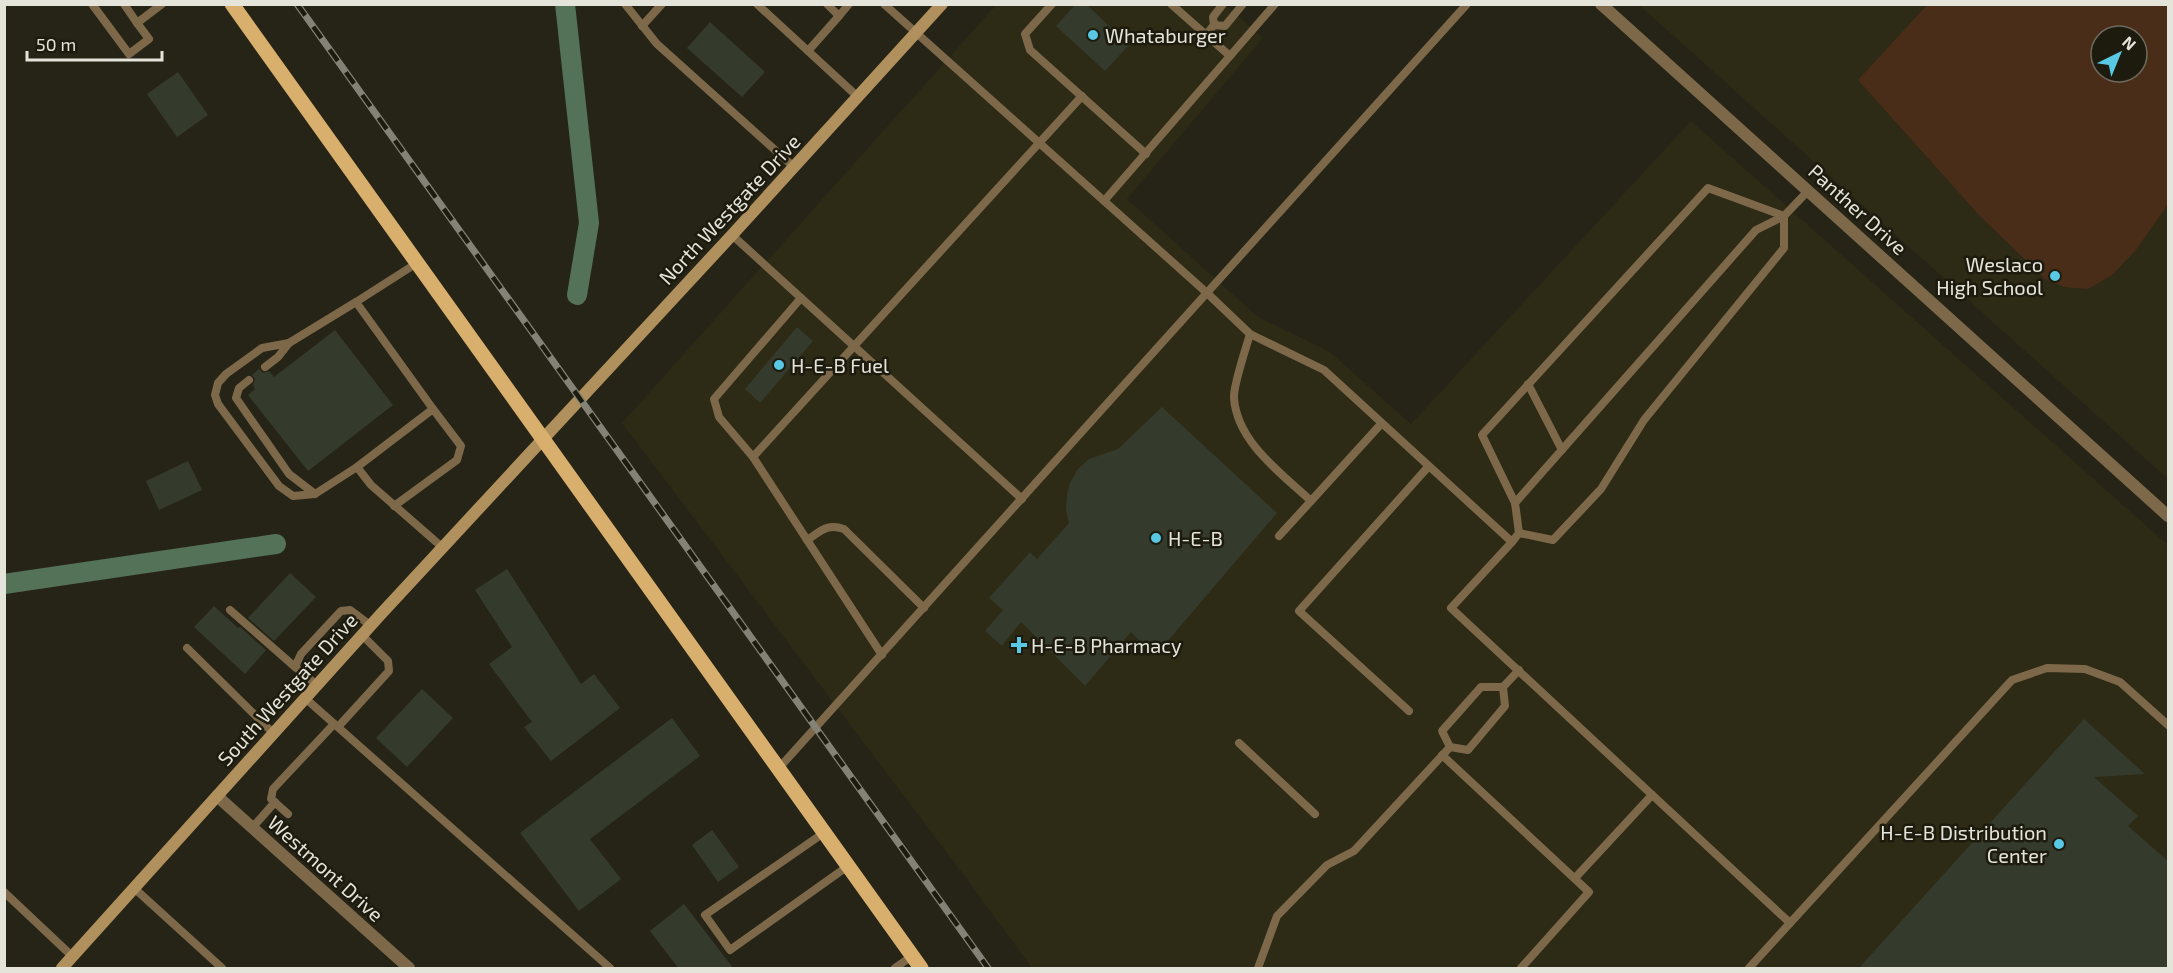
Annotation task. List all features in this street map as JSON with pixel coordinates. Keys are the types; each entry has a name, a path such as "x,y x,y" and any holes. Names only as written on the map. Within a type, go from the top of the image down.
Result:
{"main road":[{"path":"232,4 917,962"}],"street":[{"name":"North Westgate Drive","path":"543,438 942,4"},
{"name":"Panther Drive","path":"1601,4 2169,516"},
{"name":"South Westgate Drive","path":"62,969 317,684 543,438"},
{"name":"Westmont Drive","path":"217,796 409,969"}],"lane":[{"path":"92,4 129,54 149,39 124,4"},
{"path":"136,23 162,4"},
{"path":"625,4 657,44 794,167"},
{"path":"642,26 662,4"},
{"path":"757,4 858,97"},
{"path":"827,4 839,16"},
{"path":"808,51 849,4"},
{"path":"884,4 1250,334 1324,370 1512,542"},
{"path":"1052,4 1025,34 1030,50 1146,154"},
{"path":"1171,4 1230,56"},
{"path":"1206,35 1214,25 1213,17 1223,4"},
{"path":"1214,25 1225,26 1243,4"},
{"path":"1104,201 1275,4"},
{"path":"779,768 1467,4"},
{"path":"753,457 1082,96"},
{"path":"1784,216 1708,188 1482,435 1515,503 1519,533 1451,608 1790,923"},
{"path":"1515,503 1756,230 1784,216 1808,190"},
{"path":"1519,533 1553,540 1601,489 1644,420 1784,248 1784,216"},
{"path":"732,235 1023,499"},
{"path":"417,263 289,343 262,348 226,374 218,383 215,394 218,404 279,486 292,496 315,494 357,467 433,409"},
{"path":"801,298 714,399 719,417 753,457 882,655"},
{"path":"356,302 461,446 457,460 394,506"},
{"path":"1250,334 1234,397 1242,428 1266,459 1311,501"},
{"path":"266,367 279,357 289,343"},
{"path":"249,380 239,388 236,398 289,474 315,494"},
{"path":"1528,384 1562,450"},
{"path":"1279,536 1381,424"},
{"path":"357,467 370,485 442,547"},
{"path":"1409,711 1299,611 1428,467"},
{"path":"807,540 827,527 834,526 844,529 924,609"},
{"path":"230,610 317,684"},
{"path":"288,814 271,799 273,789 389,671 388,661 350,610 341,611 301,654 295,667"},
{"path":"188,648 273,733"},
{"path":"1749,969 2012,681 2047,668 2085,669 2120,682 2169,725"},
{"path":"1449,747 1442,731 1481,687 1503,687 1519,670"},
{"path":"1449,747 1468,750 1505,706 1503,687"},
{"path":"305,698 610,969"},
{"path":"1239,743 1316,814"},
{"path":"1258,969 1277,916 1327,865 1354,850 1449,747"},
{"path":"1442,754 1589,892 1521,969"},
{"path":"1575,878 1652,795"},
{"path":"252,828 275,802"},
{"path":"825,832 705,915 730,950 848,866"},
{"path":"134,888 222,969"},
{"path":"4,892 73,957"},
{"path":"895,969 917,962"}],"shaded area":[{"path":"996,5 1225,5 1263,38 1127,199 1258,317 1330,352 1411,424 1691,121 2168,545 2168,968 1032,968 622,423"},
{"name":"Weslaco High School","path":"1639,5 2168,5 2168,479"},
{"path":"1927,5 2168,5 2168,204 2136,250 2112,275 2088,289 2064,287 2045,279 1978,214 1858,80"}],"building":[{"name":"Whataburger","path":"1076,4 1086,4 1129,45 1105,71 1056,26"},
{"path":"710,22 765,72 742,97 687,48"},
{"path":"178,72 208,115 177,137 147,94"},
{"name":"H-E-B Fuel","path":"797,327 813,341 760,403 745,389"},
{"path":"335,330 393,405 308,471 248,395 255,389 253,385 255,379 252,375 259,369 263,373 269,371 274,377"},
{"name":"H-E-B","path":"1162,407 1277,513 1155,656 1131,632 1085,686 1021,622 1002,646 985,631 1003,610 989,598 1030,552 1037,559 1069,523 1066,510 1067,494 1078,469 1089,459 1118,449"},
{"path":"188,461 202,490 159,510 146,481"},
{"path":"507,569 581,684 594,674 620,708 551,761 524,727 532,722 489,664 512,647 475,590"},
{"path":"290,573 316,597 274,641 248,618"},
{"path":"214,606 266,650 245,674 194,627"},
{"path":"422,689 453,718 407,767 376,738"},
{"path":"672,718 700,756 590,839 621,879 579,911 520,833"},
{"name":"H-E-B Distribution Center","path":"2084,719 2145,774 2094,777 2138,816 2128,826 2169,862 2169,969 1858,969"},
{"path":"712,830 739,867 718,882 692,845"},
{"path":"684,904 734,969 679,969 650,931"}],"waterway":[{"path":"565,4 589,223 577,295"},
{"path":"4,584 276,544"}],"railway":[{"path":"297,4 988,968"}],"place":[{"name":"Whataburger","path":"1093,35"},
{"name":"Weslaco High School","path":"2055,276"},
{"name":"H-E-B Fuel","path":"779,365"},
{"name":"H-E-B","path":"1156,538"},
{"name":"H-E-B Pharmacy","path":"1019,645"},
{"name":"H-E-B Distribution Center","path":"2059,844"}]}
